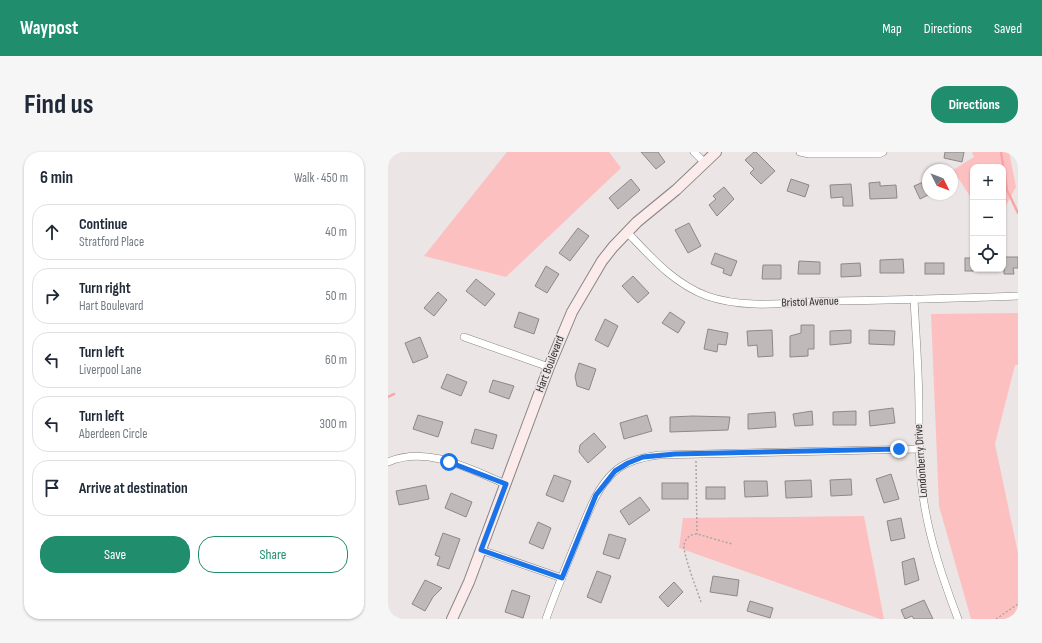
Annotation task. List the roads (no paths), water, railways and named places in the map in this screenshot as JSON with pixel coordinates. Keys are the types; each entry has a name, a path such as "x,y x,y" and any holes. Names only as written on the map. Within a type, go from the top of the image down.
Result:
{"street":[{"path":"694,152 705,163"},
{"name":"Hart Boulevard","path":"452,619 469,582 549,367 572,312 602,261 627,232 676,190 716,152"},
{"path":"800,152 809,154 879,154 883,152"},
{"name":"Bristol Avenue","path":"627,232 678,281 707,296 740,303 776,304 1018,296"},
{"name":"Londonberry Drive","path":"914,299 918,380 919,449 923,496 929,531 938,565 958,619"},
{"path":"464,337 549,367"},
{"path":"546,619 596,495 615,471 628,463 643,457 664,455 919,449"},
{"path":"388,462 407,457 422,456 436,458 462,466 506,484"},
{"path":"481,550 562,578"}],"waterway":[{"path":"1001,152 1007,190 1018,213"},
{"path":"388,397 394,394"}]}
